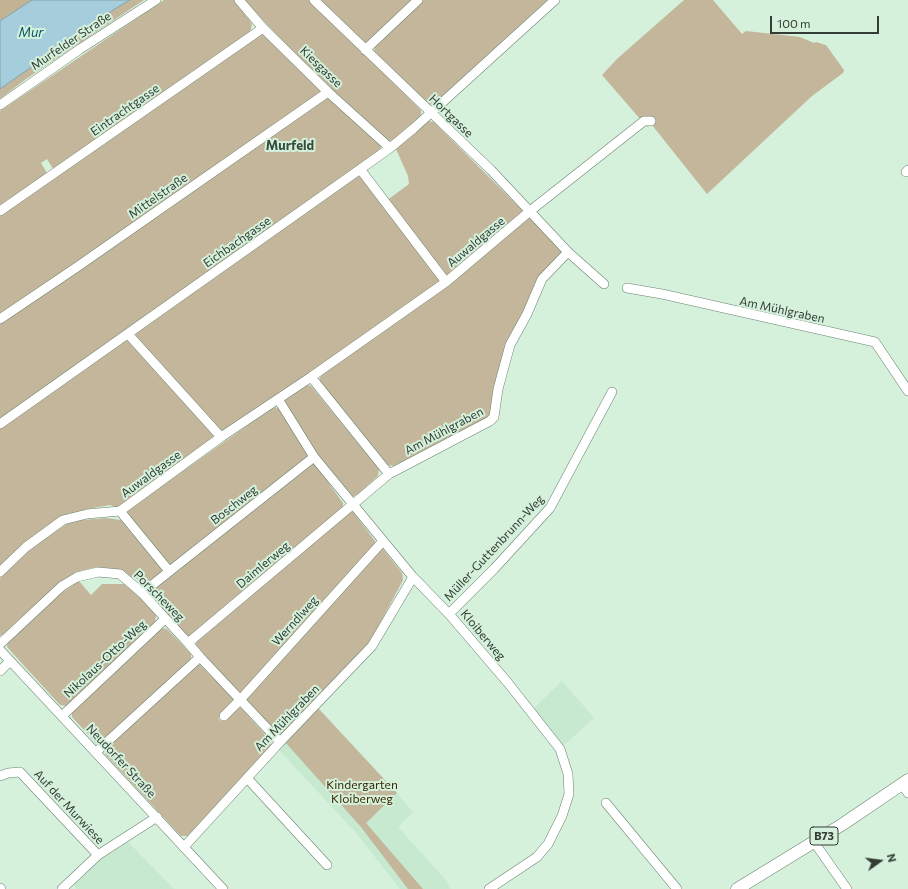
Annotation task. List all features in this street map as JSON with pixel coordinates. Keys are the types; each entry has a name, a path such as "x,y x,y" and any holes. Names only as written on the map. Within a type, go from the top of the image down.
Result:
{"main road":[{"name":"B73","path":"737,889 906,786"}],"street":[{"name":"Murfelder Straße","path":"0,104 80,49 156,0"},
{"name":"Kiesgasse","path":"239,0 263,28 328,92 390,148"},
{"name":"Hortgasse","path":"314,0 491,170 568,252"},
{"path":"365,50 418,0"},
{"name":"Eichbachgasse","path":"0,424 390,148 556,0"},
{"name":"Eintrachtgasse","path":"0,210 263,28"},
{"name":"Mittelstraße","path":"0,319 328,92"},
{"name":"Auwaldgasse","path":"0,572 26,547 63,520 87,514 120,511 221,437 311,377 446,282 530,211 644,121 651,121"},
{"path":"360,169 446,282"},
{"path":"568,252 604,284"},
{"name":"Am Mühlgraben","path":"353,504 389,474 490,421 494,417 498,390 510,345 527,314 542,279 568,252"},
{"name":"Am Mühlgraben","path":"627,288 662,294 875,342 908,391"},
{"path":"128,334 221,437"},
{"path":"311,377 389,474"},
{"name":"Müller-Guttenbrunn-Weg","path":"449,614 494,569 550,508 612,392"},
{"name":"Kloiberweg","path":"278,399 314,457 412,577 449,614 508,683 560,749 568,774 569,794 562,816 548,844 534,860 489,889"},
{"name":"Boschweg","path":"142,593 314,457"},
{"name":"Daimlerweg","path":"188,643 353,504"},
{"path":"120,511 169,571"},
{"name":"Werndlweg","path":"224,716 383,541"},
{"name":"Porscheweg","path":"0,644 62,586 77,577 98,572 120,574 142,593 280,742"},
{"name":"Am Mühlgraben","path":"184,847 280,742 372,646 412,577"},
{"name":"Nikolaus-Otto-Weg","path":"62,716 165,619"},
{"name":"Neudorfer Straße","path":"0,650 223,889"},
{"path":"96,752 200,657"},
{"path":"0,671 10,661"},
{"name":"Auf der Murwiese","path":"0,776 8,773 20,772 98,855"},
{"path":"247,778 327,865"},
{"path":"606,803 677,889"},
{"path":"62,889 98,855 157,817"},
{"path":"814,842 847,889"}],"shaded area":[{"path":"0,0 32,0 0,21"},
{"path":"562,681 594,718 563,746 533,709"},
{"name":"Kindergarten Kloiberweg","path":"318,708 413,812 398,827 445,879 451,889 400,889 357,834 279,750"},
{"path":"128,842 174,889 77,889 72,884 100,860"}],"green space":[{"path":"130,0 144,0 26,79 0,99 0,89 113,10"},
{"path":"164,0 235,0 252,24 250,33 53,169 47,159 41,163 47,173 0,205 0,111"},
{"path":"244,0 310,0 421,110 421,115 393,140 387,141 298,57"},
{"path":"321,0 414,0 367,45"},
{"path":"423,0 548,0 433,105 428,104 374,51 376,45"},
{"path":"684,0 713,0 742,34 746,31 800,37 814,43 816,42 826,45 844,70 843,73 812,96 707,194 652,125 647,127 602,75 618,58"},
{"path":"262,33 321,88 321,92 0,315 0,214"},
{"path":"327,96 381,146 380,150 0,418 0,323"},
{"path":"428,121 434,122 522,210 522,214 447,276 440,272 386,201 409,184 408,176 396,149"},
{"path":"358,176 362,177 440,281 225,432 219,430 135,337 136,333"},
{"path":"529,216 561,248 561,253 526,308 488,418 396,466 385,465 319,383 321,374"},
{"path":"125,340 128,341 214,435 214,439 117,508 110,505 88,509 62,517 0,569 0,428"},
{"path":"306,385 311,386 379,469 378,476 357,495 351,497 316,453 285,405 285,400"},
{"path":"274,407 280,409 309,455 308,459 173,564 167,564 126,515 127,510"},
{"path":"311,464 315,464 343,503 343,508 191,637 185,636 149,597 150,589"},
{"path":"347,511 353,512 375,541 375,545 243,693 239,693 196,645 197,639"},
{"path":"106,518 121,520 162,568 163,573 152,582 132,578 117,569 97,567 80,571 61,581 3,635 0,636 0,578 32,547 71,521"},
{"path":"380,549 383,549 402,573 403,580 369,644 285,734 276,734 247,702 247,698"},
{"path":"79,581 91,595 102,584 126,584 156,615 155,622 67,706 60,705 7,647 8,641 57,596"},
{"path":"161,628 167,629 191,654 191,660 101,743 96,743 72,717 72,712"},
{"path":"196,665 200,665 234,699 234,701 218,718 221,721 235,708 241,708 271,741 272,747 188,836 181,836 105,754 106,747"},
{"name":"Kindergarten Kloiberweg","path":"318,708 397,793 366,823 423,889 408,889 361,827 286,743"}],"water":[{"name":"Mur","path":"32,0 130,0 113,10 0,89 0,21"}],"district":[{"name":"Murfeld","path":"290,146"}]}
